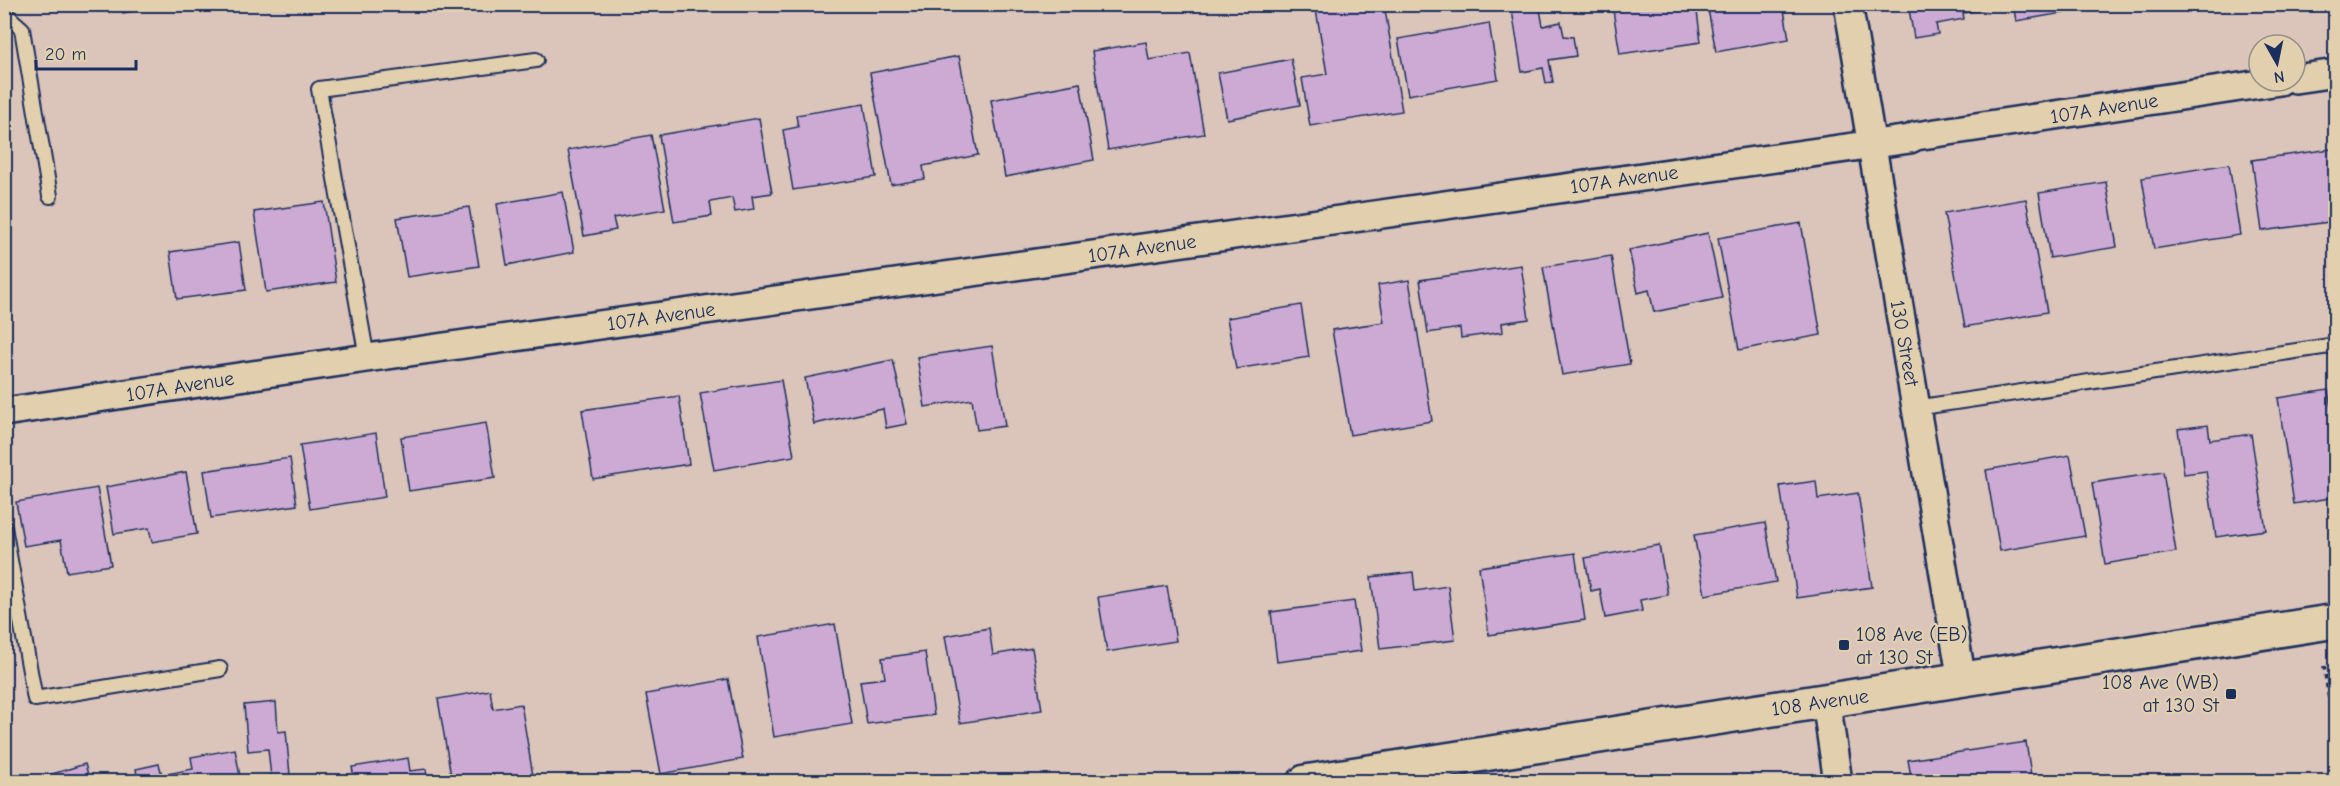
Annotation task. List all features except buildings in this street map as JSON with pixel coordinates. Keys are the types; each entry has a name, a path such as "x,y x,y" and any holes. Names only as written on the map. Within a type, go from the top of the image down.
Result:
{"main road":[{"name":"108 Avenue","path":"1313,781 2336,621"}],"street":[{"name":"130 Street","path":"1848,4 1962,681"},
{"path":"2307,77 2336,72"},
{"name":"107A Avenue","path":"4,412 1871,144 2247,86"},
{"path":"1826,701 1838,782"}],"lane":[{"path":"4,13 22,29 50,196"},
{"path":"368,358 319,89 536,60"},
{"path":"1916,408 2336,345"},
{"path":"4,527 35,699 220,669"}],"path":[{"path":"2324,666 2336,742"}],"place":[{"name":"108 Ave (EB) at 130 St","path":"1844,645"},
{"name":"108 Ave (WB) at 130 St","path":"2231,694"}]}
